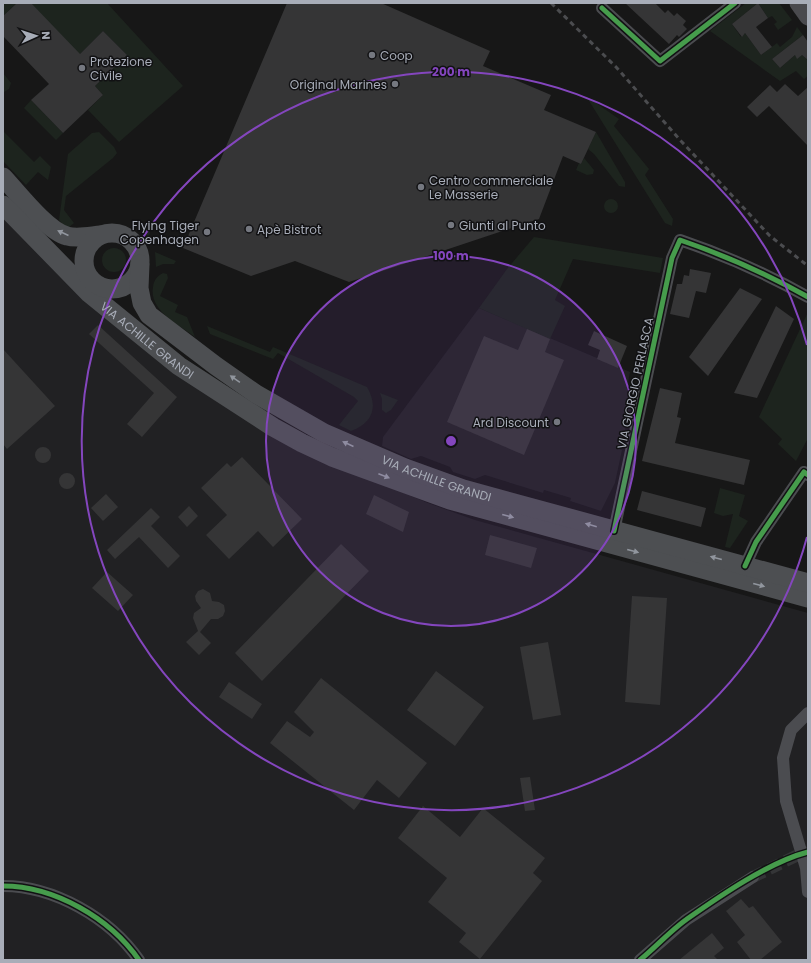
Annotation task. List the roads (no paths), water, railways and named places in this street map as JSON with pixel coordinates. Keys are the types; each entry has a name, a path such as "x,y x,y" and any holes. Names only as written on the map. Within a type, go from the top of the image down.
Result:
{"main road":[{"path":"3,177 50,227 66,236 82,237 114,233 127,237 136,247 140,264 132,281 124,286 115,289 101,287 89,277 84,268 85,252 91,242 101,235"},
{"name":"VIA ACHILLE GRANDI","path":"3,195 74,267 89,277 107,299 174,353 215,382 298,433 358,466"},
{"name":"VIA ACHILLE GRANDI","path":"3,205 89,293 179,366 273,427 332,457 450,500 808,598"},
{"name":"VIA ACHILLE GRANDI","path":"140,264 139,288 142,303 149,315 216,366 276,407 324,433 405,468 463,489 808,583"}],"street":[{"path":"602,8 660,60 735,3"},
{"path":"798,3 808,17"},
{"name":"VIA GIORGIO PERLASCA","path":"614,531 672,258 680,240 711,251 771,277 808,297"},
{"path":"745,566 756,542 804,472 808,475"},
{"path":"808,713 791,730 783,758 786,801 806,868 808,892"},
{"path":"640,960 686,920 753,877"},
{"path":"3,886 38,890 87,911 113,931 139,960"}],"tunnel":[{"path":"753,877 796,856 808,852"}],"railway":[{"path":"551,3 616,67 681,141 770,236 808,266"}],"place":[{"name":"Coop","path":"372,55"},
{"name":"Protezione Civile","path":"82,68"},
{"name":"Original Marines","path":"395,84"},
{"name":"Centro commerciale Le Masserie","path":"421,187"},
{"name":"Giunti al Punto","path":"451,225"},
{"name":"Apè Bistrot","path":"249,229"},
{"name":"Flying Tiger Copenhagen","path":"207,232"},
{"name":"Ard Discount","path":"557,422"}]}
